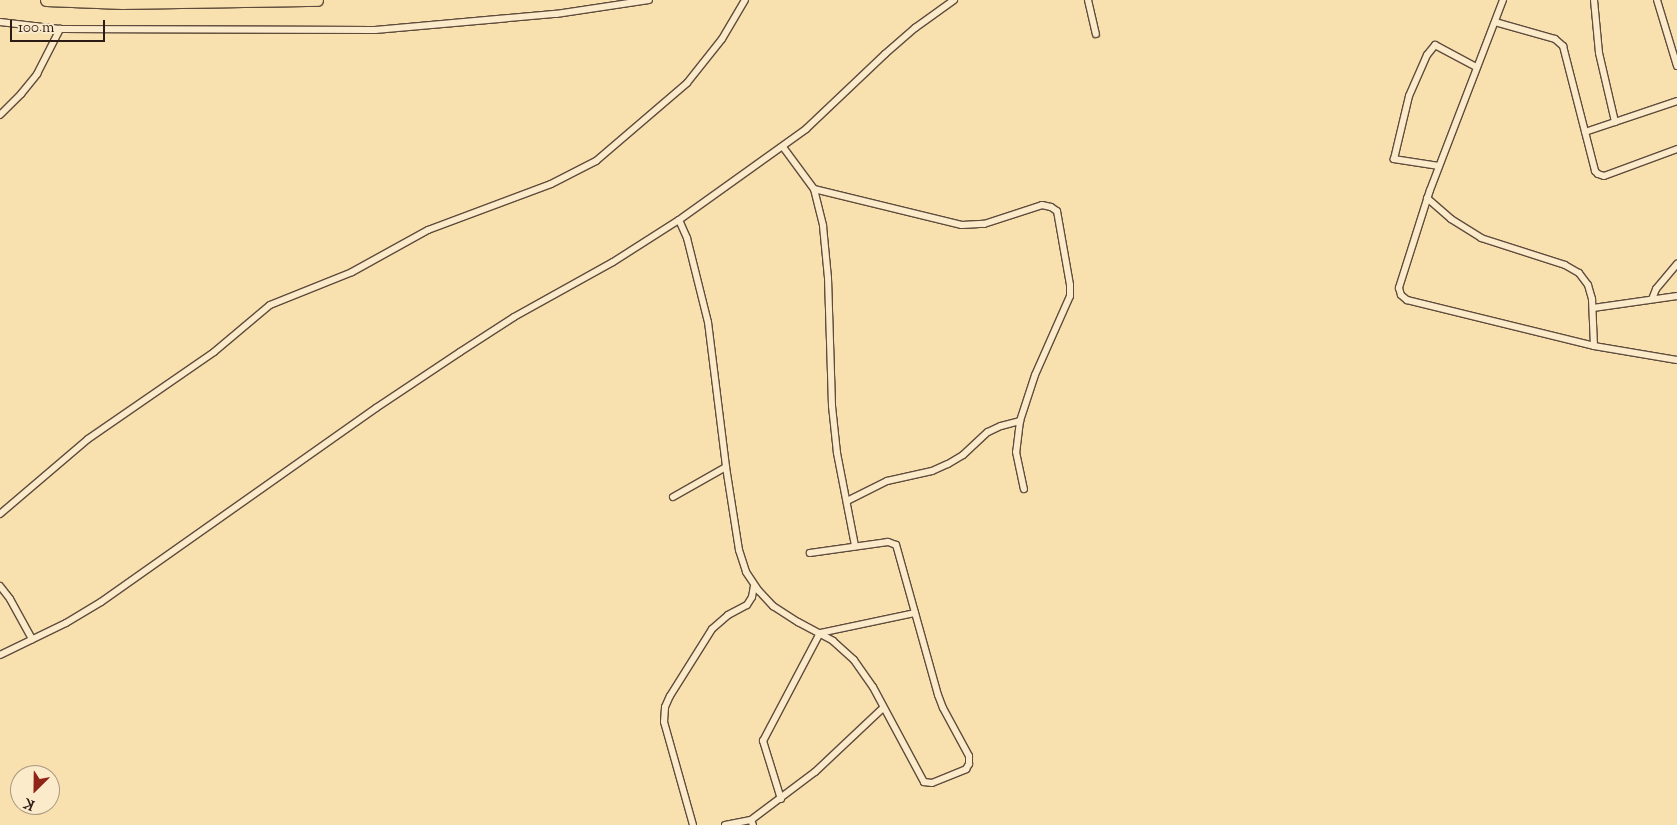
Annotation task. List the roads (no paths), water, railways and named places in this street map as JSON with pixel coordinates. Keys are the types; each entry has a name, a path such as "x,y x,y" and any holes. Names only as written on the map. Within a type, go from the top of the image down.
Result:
{"highway":[{"path":"46,0 123,3 317,0"}],"street":[{"path":"0,22 60,29 375,30 556,14 649,0"},
{"path":"0,514 88,439 214,352 270,305 365,266 428,230 550,184 596,161 687,83 718,45 746,0"},
{"path":"0,655 66,623 101,602 369,413 460,352 514,317 613,262 679,220 783,147 820,117 915,28 954,0"},
{"path":"1088,0 1096,34"},
{"path":"1503,0 1427,198 1400,288 1402,297 1594,346 1677,360"},
{"path":"1594,0 1599,53 1615,122"},
{"path":"1656,0 1677,66"},
{"path":"1495,22 1552,38 1564,46 1595,171 1602,176 1677,149"},
{"path":"0,114 21,94 37,74 60,29"},
{"path":"1439,166 1394,159 1408,96 1435,44 1476,67"},
{"path":"1586,132 1677,101"},
{"path":"783,147 814,189 822,226 828,278 832,406 837,453 855,546"},
{"path":"814,189 962,225 984,224 1042,205 1051,206 1057,211 1069,276 1070,296 1035,375 1020,421 1016,452 1024,489"},
{"path":"1427,198 1451,219 1481,238 1575,270 1588,285 1593,308 1594,346"},
{"path":"679,220 687,238 708,322 726,467 740,557 754,586 778,610 840,646 854,660 868,678 924,782 932,783 968,767 969,756 943,708 896,545 888,542 810,552"},
{"path":"1652,299 1656,289 1677,264"},
{"path":"1593,308 1677,296"},
{"path":"847,501 887,481 948,464 963,455 988,432 1020,421"},
{"path":"673,498 726,467"},
{"path":"0,586 10,599 32,639"},
{"path":"693,825 664,722 665,707 712,629 728,615 747,605 752,598 754,586"},
{"path":"820,633 915,613"},
{"path":"781,799 763,742 820,633"},
{"path":"725,825 752,822 815,772 883,708"}]}
